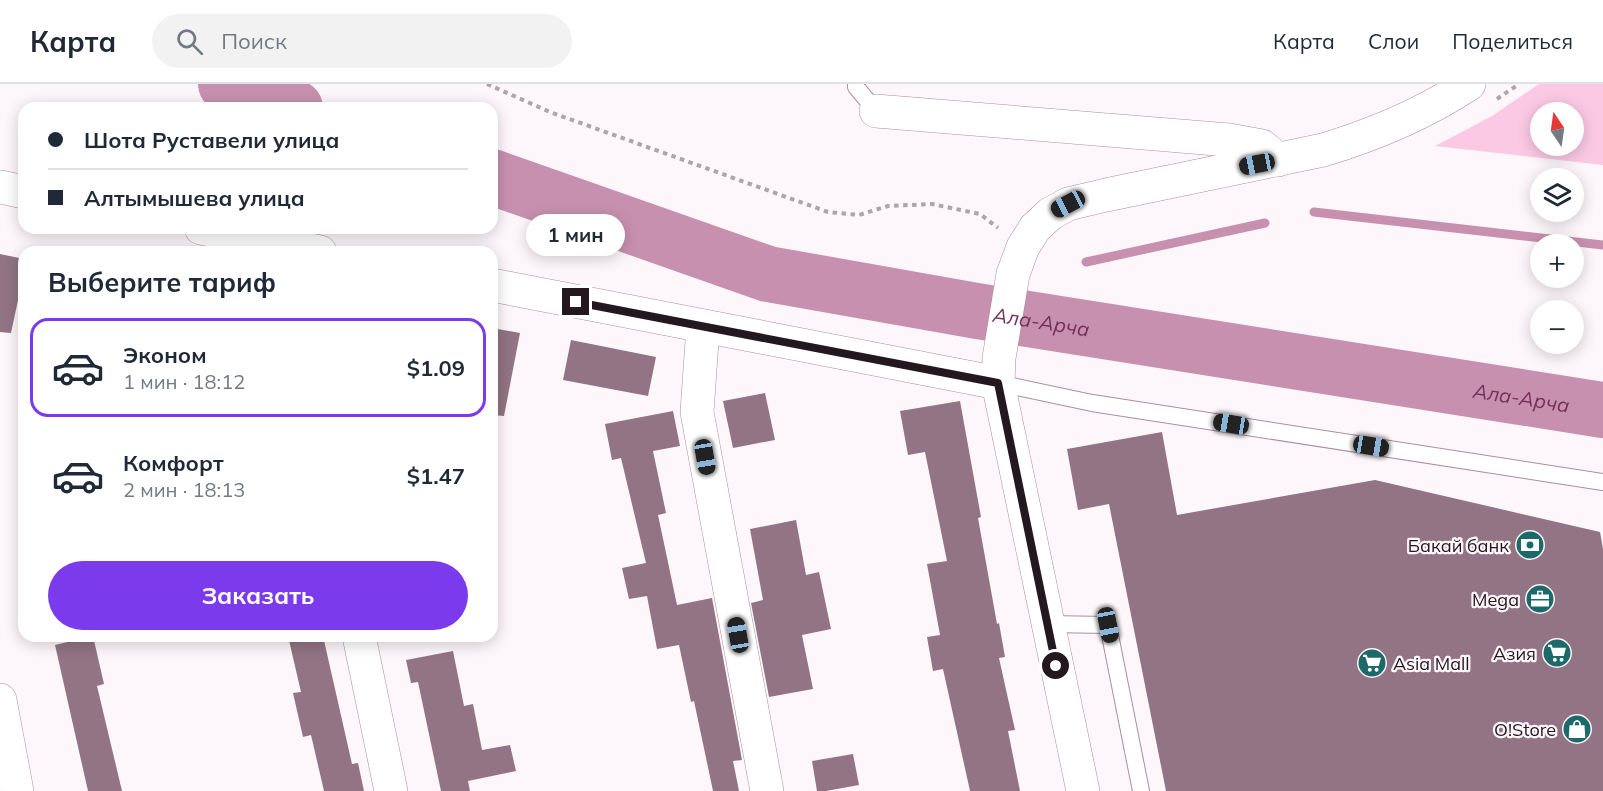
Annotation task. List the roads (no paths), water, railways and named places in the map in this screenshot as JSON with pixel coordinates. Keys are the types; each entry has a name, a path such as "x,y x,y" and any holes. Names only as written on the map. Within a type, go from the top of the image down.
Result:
{"street":[{"path":"1083,791 1047,624 998,371 1018,260 1035,228 1050,214 1068,204 1278,160 1346,143 1404,119 1469,84"},
{"path":"876,111 1229,140 1262,146 1278,160"},
{"path":"0,187 18,191"},
{"path":"229,234 284,246"},
{"path":"498,286 703,327 998,371"},
{"path":"703,327 697,412 767,791"},
{"path":"361,642 391,791"},
{"path":"0,700 17,791"}],"lane":[{"path":"856,84 876,111"},
{"path":"998,371 1092,403 1603,482"},
{"path":"1047,624 1108,625 1141,791"}],"waterway":[{"name":"Ала-Арча","path":"226,84 278,102"},
{"name":"Ала-Арча","path":"498,179 768,274 977,311 1603,410"},
{"path":"1314,212 1603,245"},
{"path":"1086,262 1265,223"}],"place":[{"name":"Бакай банк","path":"1530,545"},
{"name":"Mega","path":"1540,599"},
{"name":"Азия","path":"1557,653"},
{"name":"Asia Mall","path":"1372,663"},
{"name":"O!Store","path":"1577,729"}]}
